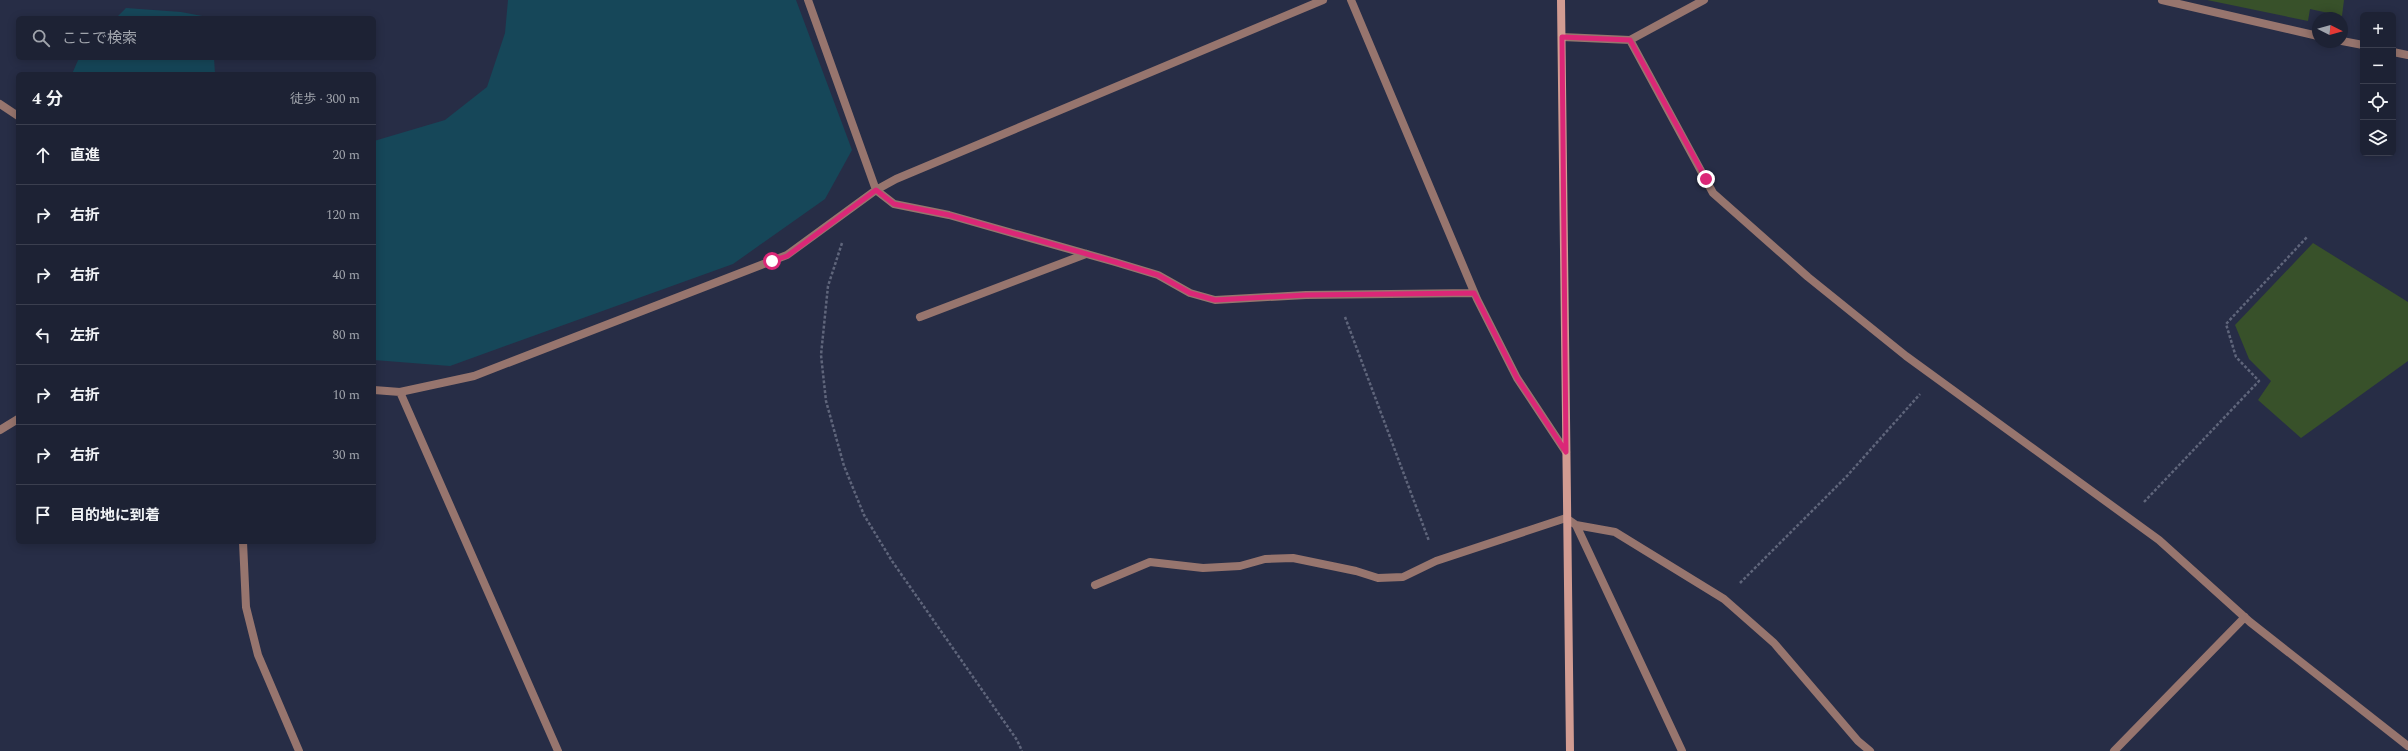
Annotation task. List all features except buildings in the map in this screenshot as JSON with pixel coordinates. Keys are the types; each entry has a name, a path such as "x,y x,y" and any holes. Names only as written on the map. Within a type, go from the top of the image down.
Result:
{"street":[{"path":"808,0 876,190 894,204 949,215 1158,275 1190,293 1215,300 1336,294 1474,293"},
{"path":"376,390 400,392 474,376 787,256 876,190 896,179 1323,0"},
{"path":"1351,0 1474,293 1517,378 1566,452"},
{"path":"1561,0 1566,518 1570,751"},
{"path":"1562,37 1630,40 1704,0"},
{"path":"2162,0 2312,35"},
{"path":"1630,40 1713,193 1808,277 1935,377 2159,540 2245,617 2408,746"},
{"path":"2348,42 2360,44"},
{"path":"2396,53 2408,55"},
{"path":"0,104 16,115"},
{"path":"920,317 1086,254"},
{"path":"400,392 558,751"},
{"path":"0,430 16,421"},
{"path":"1095,585 1150,562 1203,568 1240,566 1265,559 1293,558 1356,571 1378,578 1403,577 1436,561 1566,518"},
{"path":"1566,518 1576,525 1615,532 1724,599 1774,643 1858,741 1870,751"},
{"path":"1576,525 1682,751"},
{"path":"243,544 246,607 258,655 300,751"},
{"path":"2114,751 2245,617"}],"path":[{"path":"853,207 828,286 821,355 826,401 844,466 864,515 892,561 1017,740 1022,751"},
{"path":"2129,518 2259,381 2236,357 2226,324 2306,237"},
{"path":"1336,294 1436,561"},
{"path":"1724,599 1847,476 1935,377"}],"green space":[{"path":"2207,0 2344,0 2342,12 2324,12 2310,9 2308,21"},
{"path":"2313,243 2408,302 2408,361 2301,438 2258,400 2271,381 2249,359 2235,325"}],"water":[{"path":"508,0 796,0 852,150 825,199 733,264 450,366 376,360 376,140 445,120 487,87 505,33"},
{"path":"126,8 181,12 202,16 118,16"},
{"path":"78,60 214,60 215,72 73,72"}],"route":[{"path":"772,261 787,256 876,190 894,204 949,215 1115,262 1158,275 1190,293 1215,300 1306,295 1474,293 1517,378 1566,452 1562,37 1630,40 1706,179"}]}
